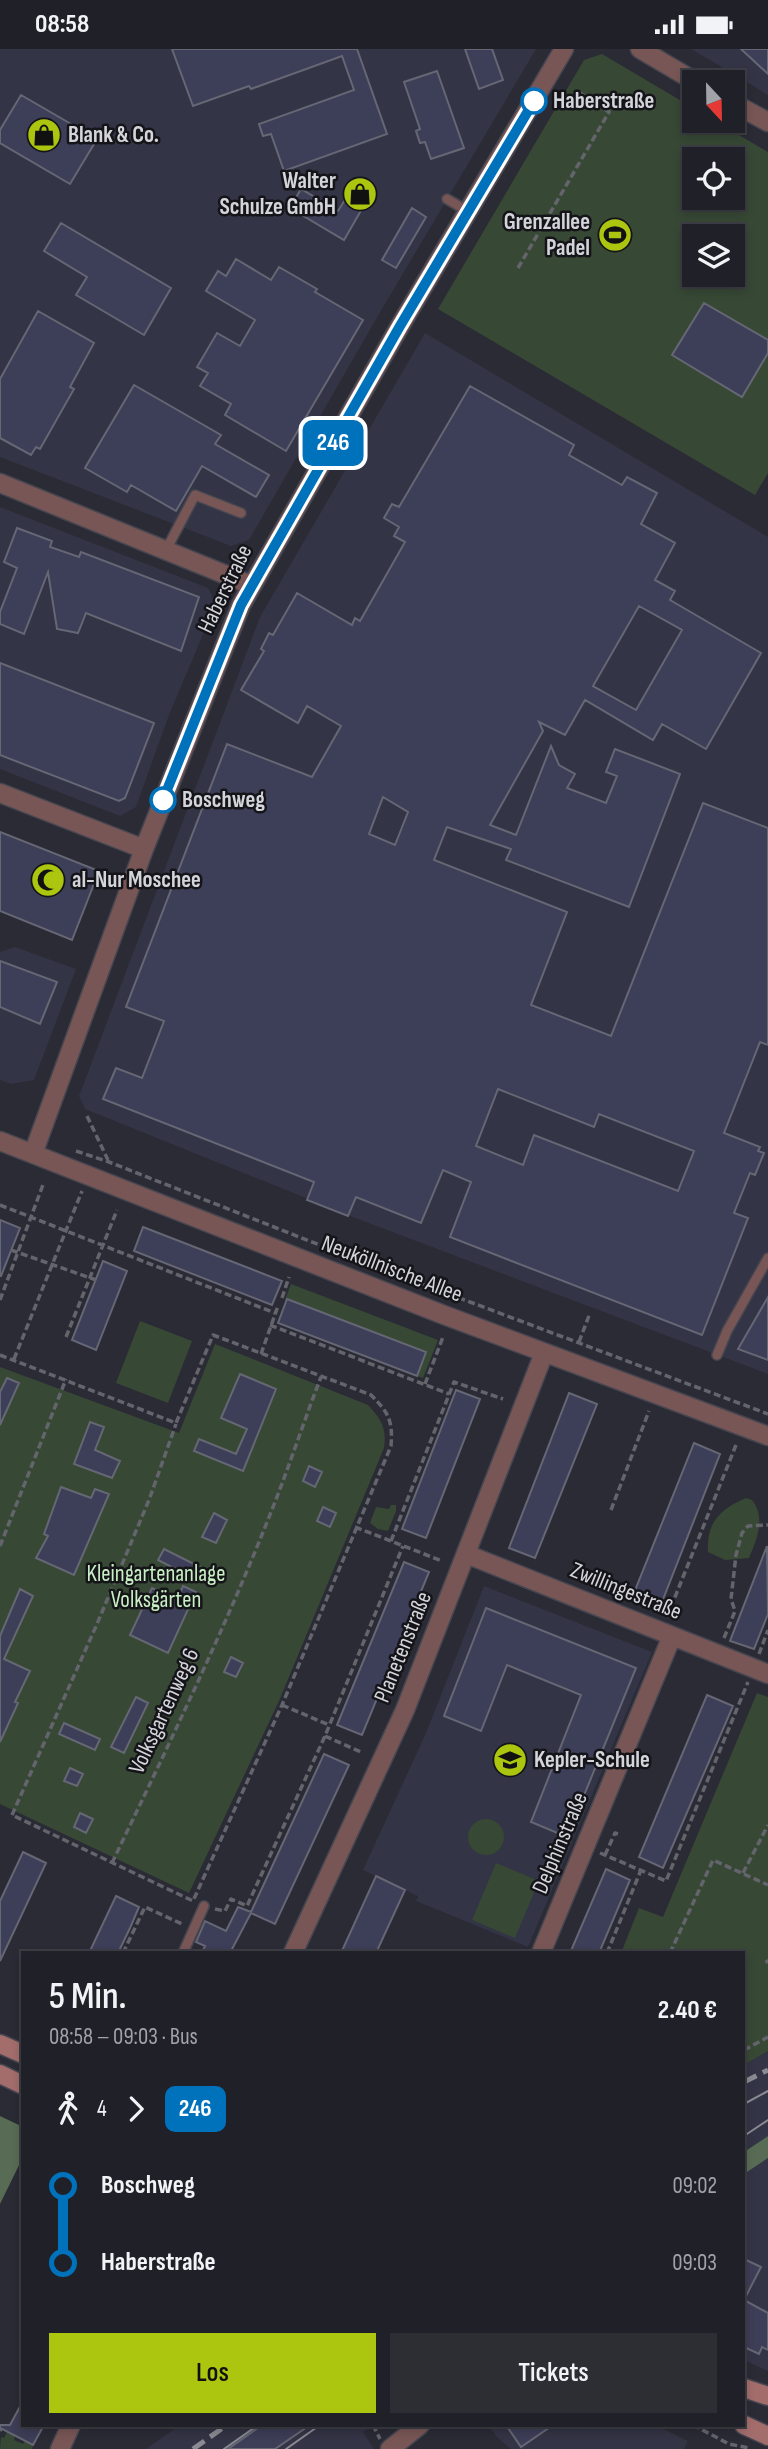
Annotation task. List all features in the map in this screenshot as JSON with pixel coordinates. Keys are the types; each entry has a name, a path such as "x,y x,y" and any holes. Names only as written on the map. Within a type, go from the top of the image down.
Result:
{"main road":[{"path":"0,2044 21,2053"},
{"path":"0,2074 21,2084"},
{"path":"745,2388 768,2396"},
{"path":"745,2425 768,2436"}],"street":[{"name":"Haberstraße","path":"33,1154 144,849 209,681 251,585 564,49"},
{"path":"640,49 682,74"},
{"path":"746,110 768,122"},
{"path":"0,483 251,585"},
{"path":"0,793 144,849"},
{"name":"Neuköllnische Allee","path":"0,1142 544,1353 768,1436"},
{"name":"Planetenstraße","path":"294,1951 405,1710 544,1353"},
{"name":"Zwillingestraße","path":"466,1554 669,1629 758,1671"},
{"name":"Delphinstraße","path":"542,1951 586,1847 669,1629"},
{"path":"60,2449 70,2427"},
{"path":"386,2446 417,2427"}],"lane":[{"path":"447,199 469,212"},
{"path":"166,550 195,495 241,513"},
{"path":"717,1355 727,1331 768,1258"},
{"path":"184,1951 204,1906"}],"path":[{"path":"518,268 609,112 577,92"},
{"path":"87,1117 109,1162"},
{"path":"72,1151 109,1162 345,1255 768,1414"},
{"path":"14,1360 88,1176"},
{"path":"0,1300 44,1182"},
{"path":"0,1205 275,1313"},
{"path":"66,1336 117,1210"},
{"path":"11,1250 96,1280"},
{"path":"282,1298 289,1277"},
{"path":"260,1354 278,1307"},
{"path":"579,1342 590,1313"},
{"path":"270,1325 449,1394"},
{"path":"213,1335 321,1377 371,1395 384,1408 392,1426 391,1446 282,1705 193,1901 13,1816 149,1500 213,1335"},
{"path":"425,1384 443,1337"},
{"path":"0,1355 177,1423"},
{"name":"Volksgartenweg 6","path":"112,1863 170,1743 242,1580 275,1503 321,1377"},
{"path":"0,1546 66,1379"},
{"path":"391,1541 454,1382 503,1399"},
{"path":"611,1510 649,1411"},
{"path":"669,1629 736,1445"},
{"path":"722,1644 735,1611 731,1599 741,1533 748,1526 768,1525"},
{"path":"355,1527 442,1560"},
{"path":"225,1911 231,1899 247,1906 325,1736 403,1546"},
{"path":"586,1847 666,1881 758,1671 768,1630"},
{"path":"282,1705 329,1725"},
{"path":"325,1736 363,1753"},
{"path":"743,1873 768,1825"},
{"path":"605,1855 615,1833 618,1834"},
{"path":"671,1951 713,1860 768,1885"},
{"path":"608,1951 641,1870"},
{"path":"124,1951 145,1907 194,1929"},
{"path":"745,2049 768,2037"},
{"path":"374,2427 386,2446"},
{"path":"696,2427 729,2444 751,2449"}],"shaded area":[{"path":"0,49 536,49 249,540 231,546 0,457"},
{"path":"691,49 768,49 768,95 746,82 746,70 727,70"},
{"path":"425,333 768,537 768,1374 358,1219 85,1109 79,1096 260,617"},
{"path":"0,507 208,588 216,604 169,715 136,807 120,816 0,769"},
{"path":"15,947 76,969 34,1080 11,1084 0,1080 0,952"},
{"name":"Kepler-Schule","path":"484,1586 652,1652 528,1947 416,1901 418,1896 363,1870 426,1733"},
{"path":"768,2051 768,2136 745,2151 745,2064"},
{"path":"768,2158 768,2371 745,2360 745,2173"},
{"path":"177,2427 370,2427 363,2432 374,2449 146,2449"},
{"path":"490,2427 659,2427 688,2441 684,2449 511,2449"}],"green space":[{"path":"602,54 682,101 682,133 736,133 768,152 768,473 755,495 438,309 584,60"},
{"path":"291,1284 438,1340 423,1378 417,1376 426,1352 285,1300"},
{"path":"140,1321 192,1341 168,1403 116,1383"},
{"name":"Kleingartenanlage Volksgärten","path":"215,1344 368,1405 382,1424 385,1441 279,1701 189,1893 0,1804 0,1367 179,1433"},
{"path":"746,1498 752,1500 759,1514 757,1536 749,1558 725,1560 708,1552 709,1533 716,1518"},
{"path":"391,1505 396,1505 396,1511 388,1531 378,1529 370,1523 376,1507 389,1509"},
{"path":"757,1693 768,1697 768,2051 745,2064 745,1951 622,1951 639,1908 663,1917"},
{"path":"486,1819 499,1824 504,1837 499,1850 486,1855 473,1850 468,1837 473,1824"},
{"path":"496,1863 539,1881 515,1938 472,1920"},
{"path":"0,2116 21,2126 21,2161 0,2204"},
{"path":"768,2136 768,2158 745,2173 745,2151"},
{"path":"7,2432 15,2436 14,2440 33,2445 32,2449 0,2449 1,2437 4,2438"}],"building":[{"path":"172,49 357,49 387,134 284,171 271,134 263,136 259,124 354,90 342,56 251,89 249,86 193,106"},
{"path":"465,49 492,49 503,80 479,89"},
{"path":"741,49 768,49 768,74"},
{"path":"437,71 464,148 431,159 425,142 420,143 416,131 420,129 404,82"},
{"name":"Blank & Co.","path":"21,95 97,139 70,184 0,143 0,130"},
{"path":"358,179 374,188 344,240 290,208 301,189 338,211"},
{"path":"412,208 426,217 396,268 382,260"},
{"path":"61,223 171,288 144,335 76,295 87,277 44,251"},
{"path":"236,259 271,280 279,267 363,320 286,451 225,415 231,404 200,386 208,373 197,367 217,333 240,346 255,320 206,291 218,271 226,276"},
{"path":"704,303 768,340 768,353 742,397 672,355"},
{"path":"38,311 94,343 70,387 74,389 40,449 36,447 31,455 0,438 0,379"},
{"path":"134,385 221,435 215,444 269,475 256,497 202,466 176,511 131,485 127,492 85,468"},
{"path":"470,386 574,445 569,455 622,485 627,477 657,493 641,524 675,543 655,580 675,591 670,600 761,653 706,749 662,724 653,740 585,700 565,735 539,722 543,731 490,825 516,835 551,746 559,765 575,774 567,788 606,803 617,776 606,772 615,749 680,774 629,907 506,860 511,849 447,827 434,860 567,912 531,1005 611,1036 703,803 768,828 768,1045 760,1042 724,1133 760,1147 758,1151 764,1153 755,1175 750,1173 734,1213 748,1218 702,1335 450,1237 471,1182 443,1170 421,1223 356,1197 348,1216 307,1200 314,1182 103,1099 116,1068 142,1078 164,1021 126,1007 227,744 312,777 341,726 307,706 298,723 241,690 264,651 261,649 269,633 273,635 297,593 352,625 355,618 360,621 405,542 394,536 399,527 384,518 392,504 399,507","holes":["639,606 682,630 636,710 593,686","383,797 408,812 395,845 369,834","498,1089 594,1127 599,1114 694,1151 678,1191 534,1135 523,1165 476,1146"]},
{"path":"17,528 52,541 50,547 79,557 81,552 199,597 181,651 86,613 78,633 57,629 48,572 24,634 0,624 0,612 17,568 4,562"},
{"path":"0,663 154,723 125,798 119,801 0,755"},
{"name":"al-Nur Moschee","path":"0,832 99,871 72,940 0,911"},
{"path":"0,961 57,982 40,1024 0,1007"},
{"path":"0,1220 20,1228 1,1276 0,1276"},
{"path":"143,1227 282,1281 272,1305 134,1251"},
{"path":"103,1261 127,1271 96,1350 72,1340"},
{"path":"768,1297 768,1360 738,1349"},
{"path":"287,1299 426,1352 417,1376 278,1323"},
{"path":"240,1374 276,1389 243,1471 194,1451 199,1439 236,1454 247,1429 221,1418"},
{"path":"7,1378 19,1383 0,1425 0,1392"},
{"path":"456,1390 480,1399 426,1538 402,1529"},
{"path":"569,1393 597,1404 535,1558 509,1548"},
{"path":"90,1422 104,1427 95,1450 120,1461 112,1478 74,1464"},
{"path":"694,1443 720,1454 662,1602 634,1593"},
{"path":"309,1466 322,1472 315,1487 303,1481"},
{"path":"61,1487 91,1498 95,1489 109,1494 74,1575 36,1558 48,1536 44,1534"},
{"path":"323,1507 336,1513 330,1527 317,1521"},
{"path":"214,1513 227,1520 216,1543 202,1537"},
{"path":"767,1546 768,1614 754,1649 730,1641"},
{"path":"164,1549 204,1569 199,1581 158,1560"},
{"path":"404,1562 429,1572 362,1735 337,1725"},
{"path":"183,1586 196,1592 168,1653 130,1635 152,1588 177,1600"},
{"path":"20,1589 33,1596 4,1659 30,1671 0,1742 0,1636"},
{"path":"486,1608 636,1668 567,1837 531,1822 581,1695 507,1665 481,1731 444,1716"},
{"path":"231,1657 243,1663 236,1677 224,1672"},
{"path":"707,1695 733,1706 663,1868 639,1857"},
{"path":"136,1697 148,1703 124,1753 111,1747"},
{"path":"64,1723 100,1739 95,1750 59,1734"},
{"path":"324,1754 349,1765 275,1924 251,1913 231,1951 203,1951 205,1946 196,1942 205,1921 226,1931 238,1907 251,1912"},
{"path":"70,1768 83,1774 77,1786 64,1781"},
{"path":"80,1813 93,1819 86,1833 74,1827"},
{"path":"23,1852 46,1863 0,1961 0,1901"},
{"path":"606,1869 630,1880 600,1951 571,1951"},
{"path":"376,1876 405,1890 377,1951 342,1951"},
{"path":"116,1896 139,1907 119,1951 90,1951"},
{"path":"745,2259 761,2267 745,2298"},
{"path":"745,2301 768,2313 768,2350 762,2347 759,2354 745,2347"},
{"path":"21,2405 21,2427 43,2427 33,2445 0,2428 0,2425 10,2425"},
{"path":"259,2427 307,2427 275,2449 228,2449"},
{"path":"507,2427 550,2427 521,2447"}],"tram line":[{"path":"745,2103 768,2091"},
{"path":"745,2135 768,2120"},
{"path":"224,2449 255,2427"},
{"path":"286,2449 317,2427"}],"railway":[{"path":"745,2082 768,2070"},
{"path":"193,2449 224,2427"}],"bus line":[{"name":"246","path":"163,800 241,605 400,326 534,101"}],"place":[{"name":"Haberstraße","path":"534,101"},
{"name":"Blank & Co.","path":"44,135"},
{"name":"Walter Schulze GmbH","path":"360,194"},
{"name":"Grenzallee Padel","path":"615,235"},
{"name":"Boschweg","path":"163,800"},
{"name":"al-Nur Moschee","path":"48,880"},
{"name":"Kepler-Schule","path":"510,1760"}]}
